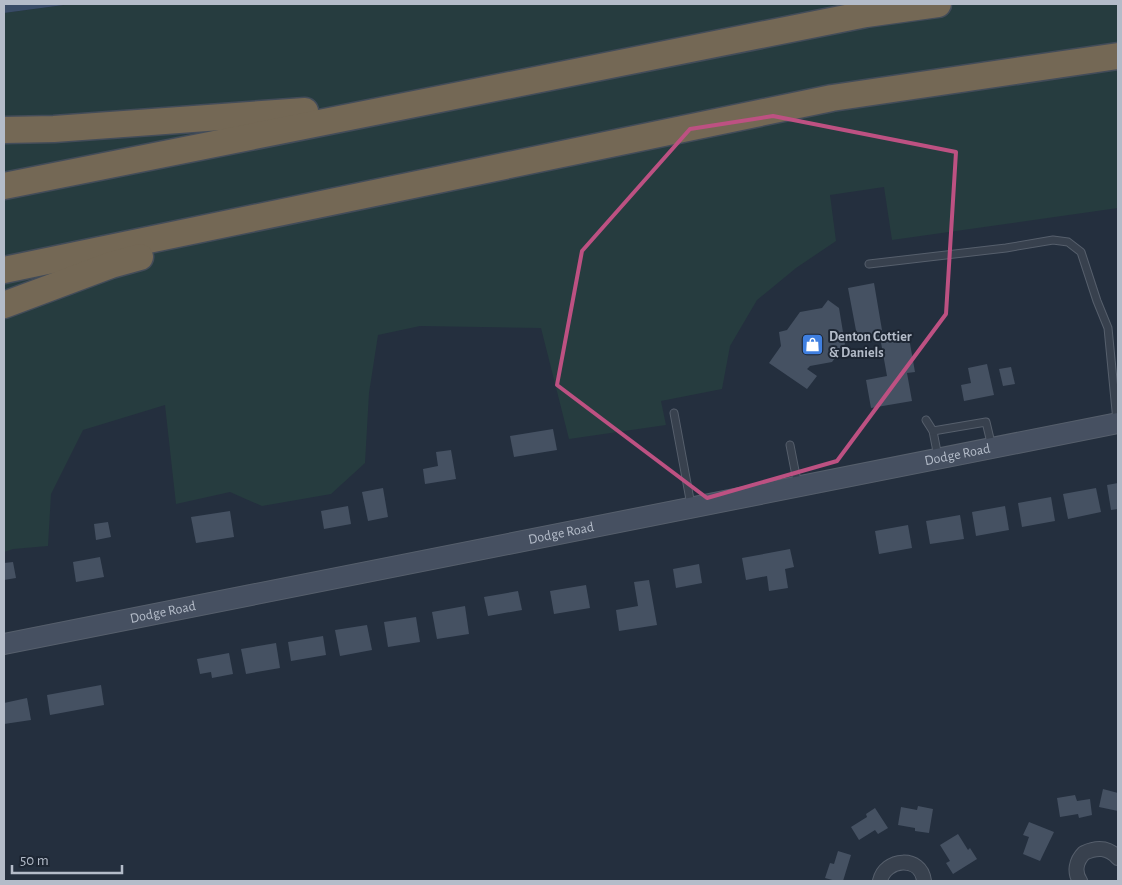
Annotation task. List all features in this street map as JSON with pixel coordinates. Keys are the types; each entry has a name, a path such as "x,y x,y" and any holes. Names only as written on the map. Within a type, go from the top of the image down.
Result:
{"highway":[{"path":"4,186 866,14 938,4"},
{"path":"4,270 832,98 1118,56"},
{"path":"4,130 54,129 408,104"},
{"path":"4,305 111,265 182,245 278,224 350,198"}],"street":[{"name":"Dodge Road","path":"4,644 1118,423"},
{"path":"1080,881 1077,876 1077,866 1084,853 1099,848 1108,849 1118,858"},
{"path":"880,881 885,870 893,864 905,862 919,868 924,875 924,881"}],"lane":[{"path":"869,264 1006,248 1053,240 1068,242 1080,252 1108,328 1118,423"},
{"path":"674,413 692,508"},
{"path":"926,420 933,432 938,459"},
{"path":"933,432 986,422 992,448"},
{"path":"790,444 799,487"}],"highlighted area":[{"path":"773,116 956,152 946,314 837,461 707,498 557,385 582,251 690,129"}],"green space":[{"path":"71,4 1118,4 1118,208 892,240 884,187 830,195 836,241 796,268 757,300 730,346 722,389 661,401 666,425 569,439 541,328 420,326 378,335 369,393 365,463 331,494 262,506 230,492 176,504 165,405 83,430 51,494 48,546 13,549 4,552 4,13"}],"water":[{"path":"4,4 71,4 4,13"}],"building":[{"path":"874,283 883,336 908,332 915,372 907,373 912,401 871,408 866,380 887,376 880,337 858,341 848,288"},
{"name":"Denton Cottier & Daniels","path":"828,300 839,308 845,344 832,362 810,366 807,369 817,376 807,389 769,363 781,346 779,332 787,330 800,312 822,308"},
{"path":"987,364 994,395 964,401 961,385 971,383 968,368"},
{"path":"1011,367 1015,384 1003,386 999,369"},
{"path":"553,429 557,450 514,457 510,436"},
{"path":"451,450 456,479 425,484 423,469 438,466 436,452"},
{"path":"1118,483 1118,509 1111,510 1107,485"},
{"path":"383,488 388,517 368,521 362,492"},
{"path":"1096,488 1101,512 1068,519 1063,494"},
{"path":"1051,497 1055,521 1022,527 1018,503"},
{"path":"348,506 351,524 324,529 321,511"},
{"path":"1005,506 1009,530 976,536 972,512"},
{"path":"230,511 234,537 196,543 191,517"},
{"path":"960,515 964,539 930,544 926,521"},
{"path":"108,522 111,537 96,540 94,524"},
{"path":"908,525 912,548 879,554 875,531"},
{"path":"790,549 794,567 785,569 788,588 769,591 767,576 746,580 742,558"},
{"path":"100,557 104,577 76,582 73,562"},
{"path":"13,562 16,578 4,580 4,563"},
{"path":"699,564 702,583 676,588 673,569"},
{"path":"649,580 657,625 619,631 616,610 638,606 634,582"},
{"path":"586,585 590,608 554,614 550,591"},
{"path":"518,591 522,610 488,616 484,597"},
{"path":"465,606 469,634 437,639 432,612"},
{"path":"416,617 420,642 388,647 384,622"},
{"path":"367,625 372,650 340,656 335,630"},
{"path":"323,636 326,655 291,661 288,642"},
{"path":"276,643 280,668 246,674 241,649"},
{"path":"229,653 233,674 212,678 211,672 200,674 197,659"},
{"path":"101,685 104,705 50,715 47,695"},
{"path":"27,698 31,720 4,724 4,703"},
{"path":"1103,789 1118,793 1118,811 1099,807"},
{"path":"1075,795 1077,801 1090,799 1092,815 1079,818 1078,814 1060,817 1057,798"},
{"path":"918,806 933,809 929,833 915,831 915,828 898,825 901,807 917,810"},
{"path":"875,808 888,828 878,834 875,830 859,840 851,827 867,817 866,814"},
{"path":"1029,822 1054,832 1040,861 1023,854 1029,837 1023,835"},
{"path":"958,834 968,850 970,848 977,859 953,874 946,863 950,861 940,845"},
{"path":"838,851 851,855 843,881 825,878 830,863 834,864"}],"place":[{"name":"Denton Cottier & Daniels","path":"813,345"}]}
